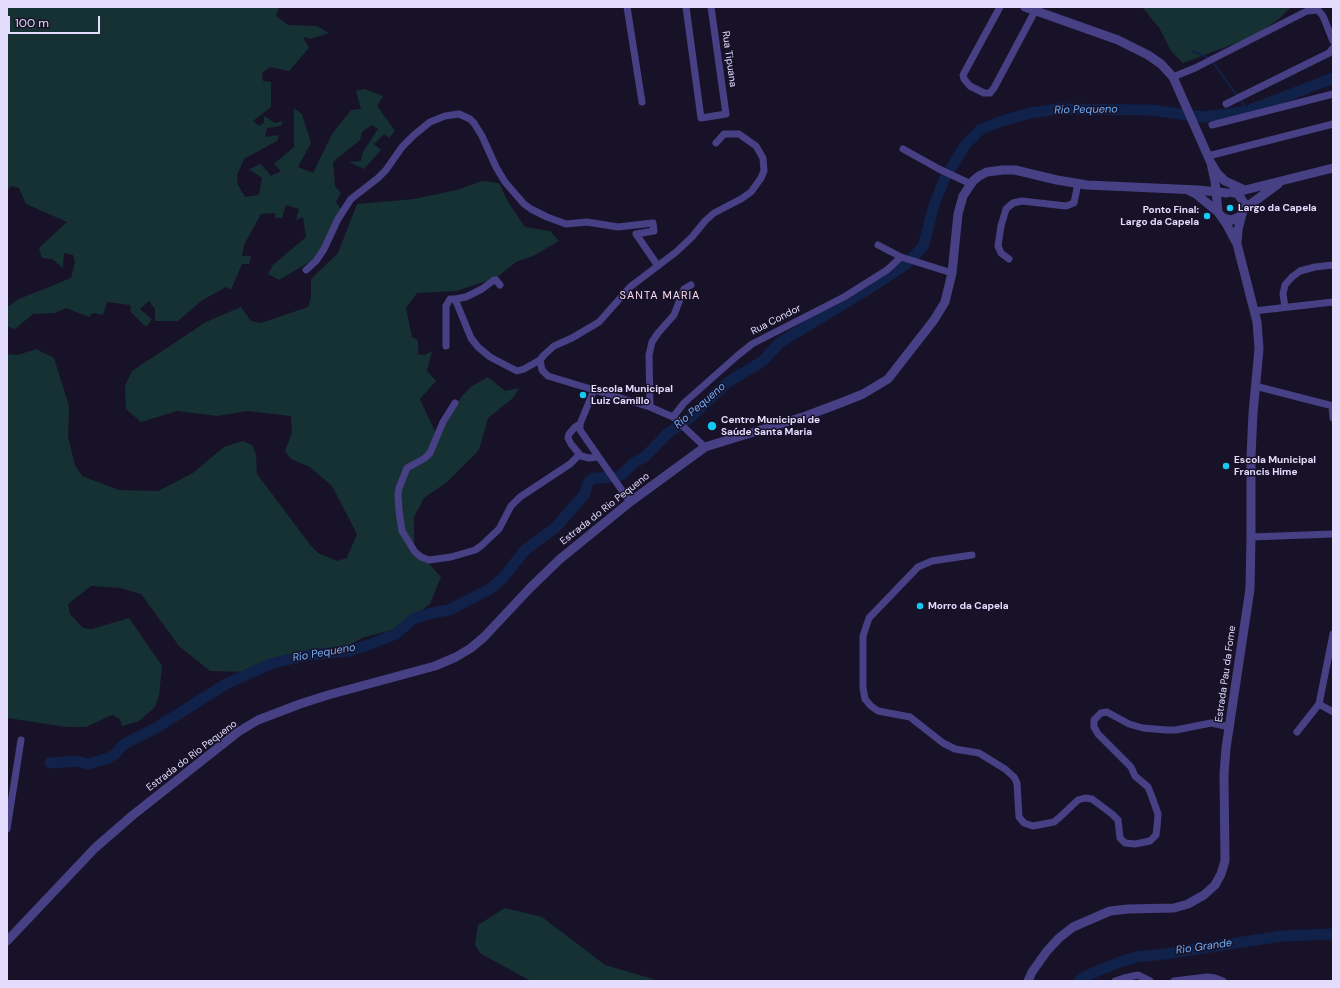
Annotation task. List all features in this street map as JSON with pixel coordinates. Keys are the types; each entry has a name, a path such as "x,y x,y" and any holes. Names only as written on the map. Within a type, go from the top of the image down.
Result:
{"street":[{"path":"627,7 642,102"},
{"name":"Rua Tipuana","path":"686,7 701,118 726,114 711,7"},
{"path":"1000,7 963,75 964,79 970,86 984,94 990,93 994,88 1035,11"},
{"path":"1025,7 1118,40 1148,55 1161,64 1173,77 1188,109 1209,160 1214,177 1218,210 1228,220 1239,217 1243,211 1283,181"},
{"path":"1173,77 1195,68 1307,11 1318,10 1323,16 1333,41"},
{"path":"1226,104 1329,52 1333,48"},
{"path":"1212,125 1333,94"},
{"path":"306,270 324,249 338,219 351,198 378,178 402,147 430,122 445,116 460,114 470,119 474,123 505,182 531,210 566,224 587,222 618,227 653,223 654,231 636,234 658,266"},
{"path":"1209,160 1333,124"},
{"path":"455,299 471,338 478,347 490,357 517,371 524,369 540,360 544,354 554,346 572,338 599,322 630,288 687,242 710,217 720,209 741,199 750,192 761,178 764,171 763,158 756,146 739,134 724,134 716,143"},
{"path":"903,149 939,169 971,184"},
{"path":"1209,160 1221,177 1236,191 1244,203 1243,211"},
{"path":"1218,210 1221,196 1236,191 1333,168"},
{"name":"Estrada do Rio Pequeno","path":"7,940 95,848 133,815 238,732 258,720 300,704 435,666 471,648 484,637 530,588 560,559 630,502 705,448 806,416 856,397 888,379 934,320 945,302 952,272 958,214 963,196 971,184 980,176 987,172 1015,170 1078,184 1216,192 1236,191"},
{"path":"1198,190 1214,177"},
{"path":"1009,259 1001,253 998,246 1001,226 1006,209 1012,203 1022,201 1066,206 1074,203 1078,184"},
{"name":"Estrada do Rio Pequeno","path":"1187,190 1196,194 1218,210"},
{"name":"Estrada Pau da Fome","path":"1028,981 1032,972 1047,951 1059,938 1074,927 1110,911 1174,908 1188,904 1204,895 1215,885 1222,874 1225,861 1224,774 1250,589 1251,456 1258,349 1254,311 1237,244 1218,210"},
{"name":"Estrada Pau da Fome","path":"1237,244 1238,230 1243,211"},
{"path":"878,245 902,258 952,272"},
{"name":"Rua Condor","path":"675,418 684,403 752,344 844,297 887,270 902,258"},
{"path":"1285,307 1283,294 1285,285 1292,277 1300,271 1315,267 1333,265"},
{"path":"446,346 446,306 450,300 466,297 482,289 494,280 496,280 500,285"},
{"path":"650,407 649,355 652,342 674,315 684,289 691,285"},
{"path":"1254,311 1285,307 1310,306 1333,302"},
{"path":"540,360 542,370 548,376 650,407 675,418 705,448"},
{"path":"1255,386 1333,406 1333,418"},
{"path":"594,390 579,428 630,502"},
{"path":"455,403 443,422 430,453 425,458 407,468 399,488 399,512 402,531 415,552 421,557 429,560 445,558 474,550 481,546 499,529 511,506 520,497 570,464 579,455"},
{"path":"580,424 572,429 568,438 570,444 579,455 589,458 598,456"},
{"path":"1251,537 1333,534"},
{"path":"972,555 932,561 918,567 869,618 863,636 863,688 865,699 878,711 910,717 943,743 956,749 979,754 1005,769 1014,777 1017,783 1019,817 1024,823 1033,826 1054,822 1078,800 1085,798 1092,799 1118,820 1120,838 1125,843 1135,844 1150,841 1156,835 1158,814 1148,787 1135,776 1131,767 1098,734 1094,727 1094,720 1101,713 1107,712 1129,724 1143,728 1171,730 1211,723 1230,727"},
{"path":"1297,732 1319,704 1333,634"},
{"path":"1319,704 1333,712"},
{"path":"7,829 21,740"},
{"path":"1115,981 1138,975 1150,981"},
{"path":"1174,981 1207,977 1223,981"}],"green space":[{"path":"7,7 279,7 276,16 288,25 317,26 329,33 310,39 303,37 309,48 289,71 270,67 262,73 263,81 271,82 271,107 253,121 259,126 264,123 264,116 275,123 283,121 281,126 267,128 265,137 279,135 277,141 244,159 237,175 238,185 245,197 259,195 262,178 249,169 261,164 271,176 281,171 274,164 294,147 294,108 302,114 311,143 298,167 313,173 332,134 351,110 361,109 356,91 365,89 383,96 377,106 395,131 389,138 384,134 374,144 381,150 364,169 349,162 361,161 363,152 378,129 372,125 362,132 360,140 333,162 335,186 341,193 336,202 341,209 318,257 279,280 268,274 273,265 306,237 303,217 296,220 299,209 286,205 282,218 275,218 275,213 261,214 244,245 242,256 251,256 249,264 242,264 231,290 226,287 201,301 178,321 155,321 155,309 149,301 140,309 152,319 146,327 131,312 130,305 107,302 103,315 93,313 89,317 66,308 55,313 33,314 15,329 7,326 7,307 19,299 71,278 75,262 73,255 64,253 63,268 52,259 42,258 39,248 67,222 26,204 19,188 12,186 7,190"},
{"path":"1142,7 1291,7 1280,18 1255,36 1183,63 1171,51 1160,29"},
{"path":"482,181 499,183 507,200 525,227 550,231 559,241 533,256 516,262 496,278 456,291 417,293 406,308 412,337 418,340 418,354 425,355 432,351 427,371 436,381 420,399 437,436 462,396 472,386 488,377 505,391 519,388 513,398 488,418 479,450 447,482 424,498 414,517 414,547 441,577 430,604 398,628 362,638 333,655 286,659 249,672 210,671 179,646 141,594 120,588 91,586 68,604 70,614 83,628 92,629 129,618 162,666 159,696 155,707 139,721 122,726 120,719 112,715 86,727 67,727 7,718 7,354 18,355 36,349 54,358 69,406 68,437 75,465 82,476 119,490 158,491 193,473 224,447 243,441 252,445 256,454 257,474 311,546 318,553 337,561 347,558 357,534 332,486 310,467 291,459 285,451 292,433 291,416 247,411 217,416 177,411 141,422 126,409 125,386 132,371 206,322 241,307 251,321 261,323 308,307 311,298 311,279 338,253 357,204 414,199 457,190"},
{"path":"505,908 542,917 605,965 653,979 654,981 531,981 481,954 475,945 478,925"}],"waterway":[{"path":"1192,51 1209,58"},
{"path":"1212,61 1248,111"},
{"name":"Rio Pequeno","path":"50,763 77,761 88,764 106,759 115,754 126,743 156,728 226,684 273,663 309,655 349,651 368,645 396,634 413,619 431,613 449,610 490,589 503,578 525,550 555,528 584,495 589,481 594,478 617,477 624,473 632,464 646,456 667,434 691,417 728,382 763,361 779,343 905,265 923,247 935,202 945,178 965,145 980,130 999,122 1030,113 1058,109 1150,110 1202,117 1248,111 1333,78"},
{"name":"Rio Grande","path":"1079,981 1088,975 1136,957 1282,936 1333,934"}],"place":[{"name":"Largo da Capela","path":"1230,208"},
{"name":"Ponto Final: Largo da Capela","path":"1207,216"},
{"name":"Escola Municipal Luiz Camillo","path":"583,395"},
{"name":"Centro Municipal de Saúde Santa Maria","path":"712,426"},
{"name":"Escola Municipal Francis Hime","path":"1226,466"},
{"name":"Morro da Capela","path":"920,606"}],"district":[{"name":"SANTA MARIA","path":"660,296"}]}
